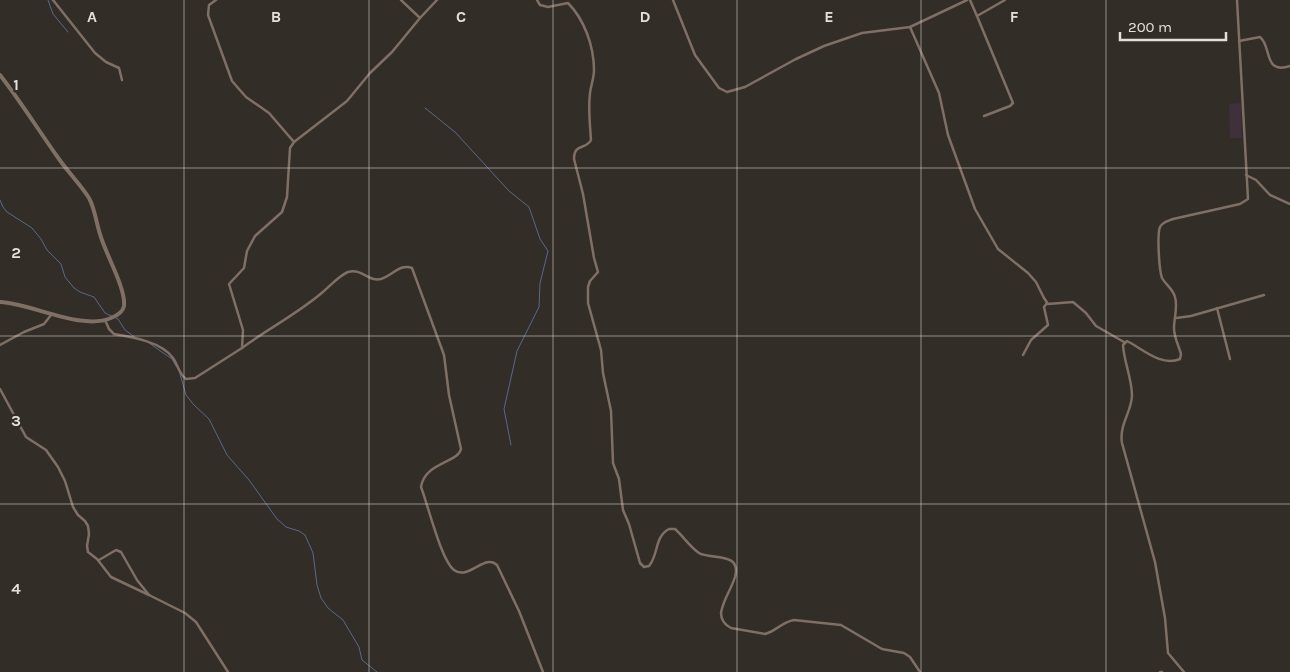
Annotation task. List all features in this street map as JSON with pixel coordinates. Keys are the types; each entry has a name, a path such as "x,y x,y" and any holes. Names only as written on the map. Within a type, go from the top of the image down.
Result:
{"street":[{"path":"53,0 95,53 106,62 119,68 122,80"},
{"path":"216,0 209,5 208,15 232,81 246,97 274,119 294,142"},
{"path":"401,0 420,18"},
{"path":"242,348 243,330 229,284 244,268 247,252 255,236 282,212 288,189 290,148 294,142 347,102 370,73 392,52 437,0"},
{"path":"537,0 540,5 548,7 568,2 584,24 594,61 590,94 591,140 589,144 577,149 574,159 583,194 594,258 598,268 597,274 590,281 588,287 588,303 601,350 603,373 611,411 613,463 619,479 623,510 640,563 644,567 649,566 655,557 659,537 668,528 675,529 701,555 726,558 734,566 736,575 721,613 721,618 727,626 765,634 770,633 787,621 794,620 840,625 882,649 904,652 910,657 920,672"},
{"path":"673,0 695,55 718,88 727,92 745,87 809,53 844,39 862,33 910,27 968,0 977,16 1013,103 1010,106 984,116"},
{"path":"977,16 1005,0"},
{"path":"1047,303 1073,302 1086,313 1096,326 1124,342 1127,341 1151,355 1167,361 1180,359 1181,354 1175,338 1176,299 1160,271 1158,233 1160,226 1173,219 1244,202 1248,196 1237,0"},
{"path":"910,27 939,93 948,136 975,210 998,250 1036,282 1047,303"},
{"path":"1238,42 1260,37 1265,42 1269,60 1272,64 1281,68 1290,66"},
{"path":"0,75 93,206 103,244 122,288 124,306 122,311 113,318 98,321 51,315 13,303 0,302"},
{"path":"1246,175 1256,180 1270,196 1290,204"},
{"path":"105,320 109,329 114,334 156,345 173,357 182,377 186,379 195,378 308,305 345,273 353,270 372,280 382,279 400,268 407,266 412,268 444,355 449,395 461,449 458,454 428,472 421,487 449,565 455,571 465,572 490,562 497,565 519,611 543,672"},
{"path":"1175,318 1191,316 1264,295"},
{"path":"1023,355 1031,340 1048,325 1044,307 1047,303"},
{"path":"1217,308 1230,359"},
{"path":"0,345 44,324 51,315"},
{"path":"1124,342 1123,348 1132,398 1129,412 1121,431 1122,443 1155,562 1165,618 1168,653 1184,672"},
{"path":"0,389 26,437 46,450 58,467 75,511 88,526 87,550 91,556 99,560 108,574 114,578 194,620 228,672"},
{"path":"99,560 116,550 121,552 137,580 149,595"}],"shaded area":[{"path":"1241,103 1242,138 1230,138 1229,104"}],"waterway":[{"path":"48,0 53,14 68,32"},
{"path":"425,108 455,132 509,191 529,207 540,239 548,251 540,283 539,307 517,351 504,409 511,445"},
{"path":"0,200 7,212 32,228 47,250 61,264 65,277 74,288 94,297 105,313 118,319 125,330 136,338"},
{"path":"149,343 172,359 176,366"},
{"path":"180,374 186,395 209,419 227,455 249,480 277,519 286,527 305,535 313,553 317,585 321,598 328,608 343,620 359,647 362,660 377,672"}]}
